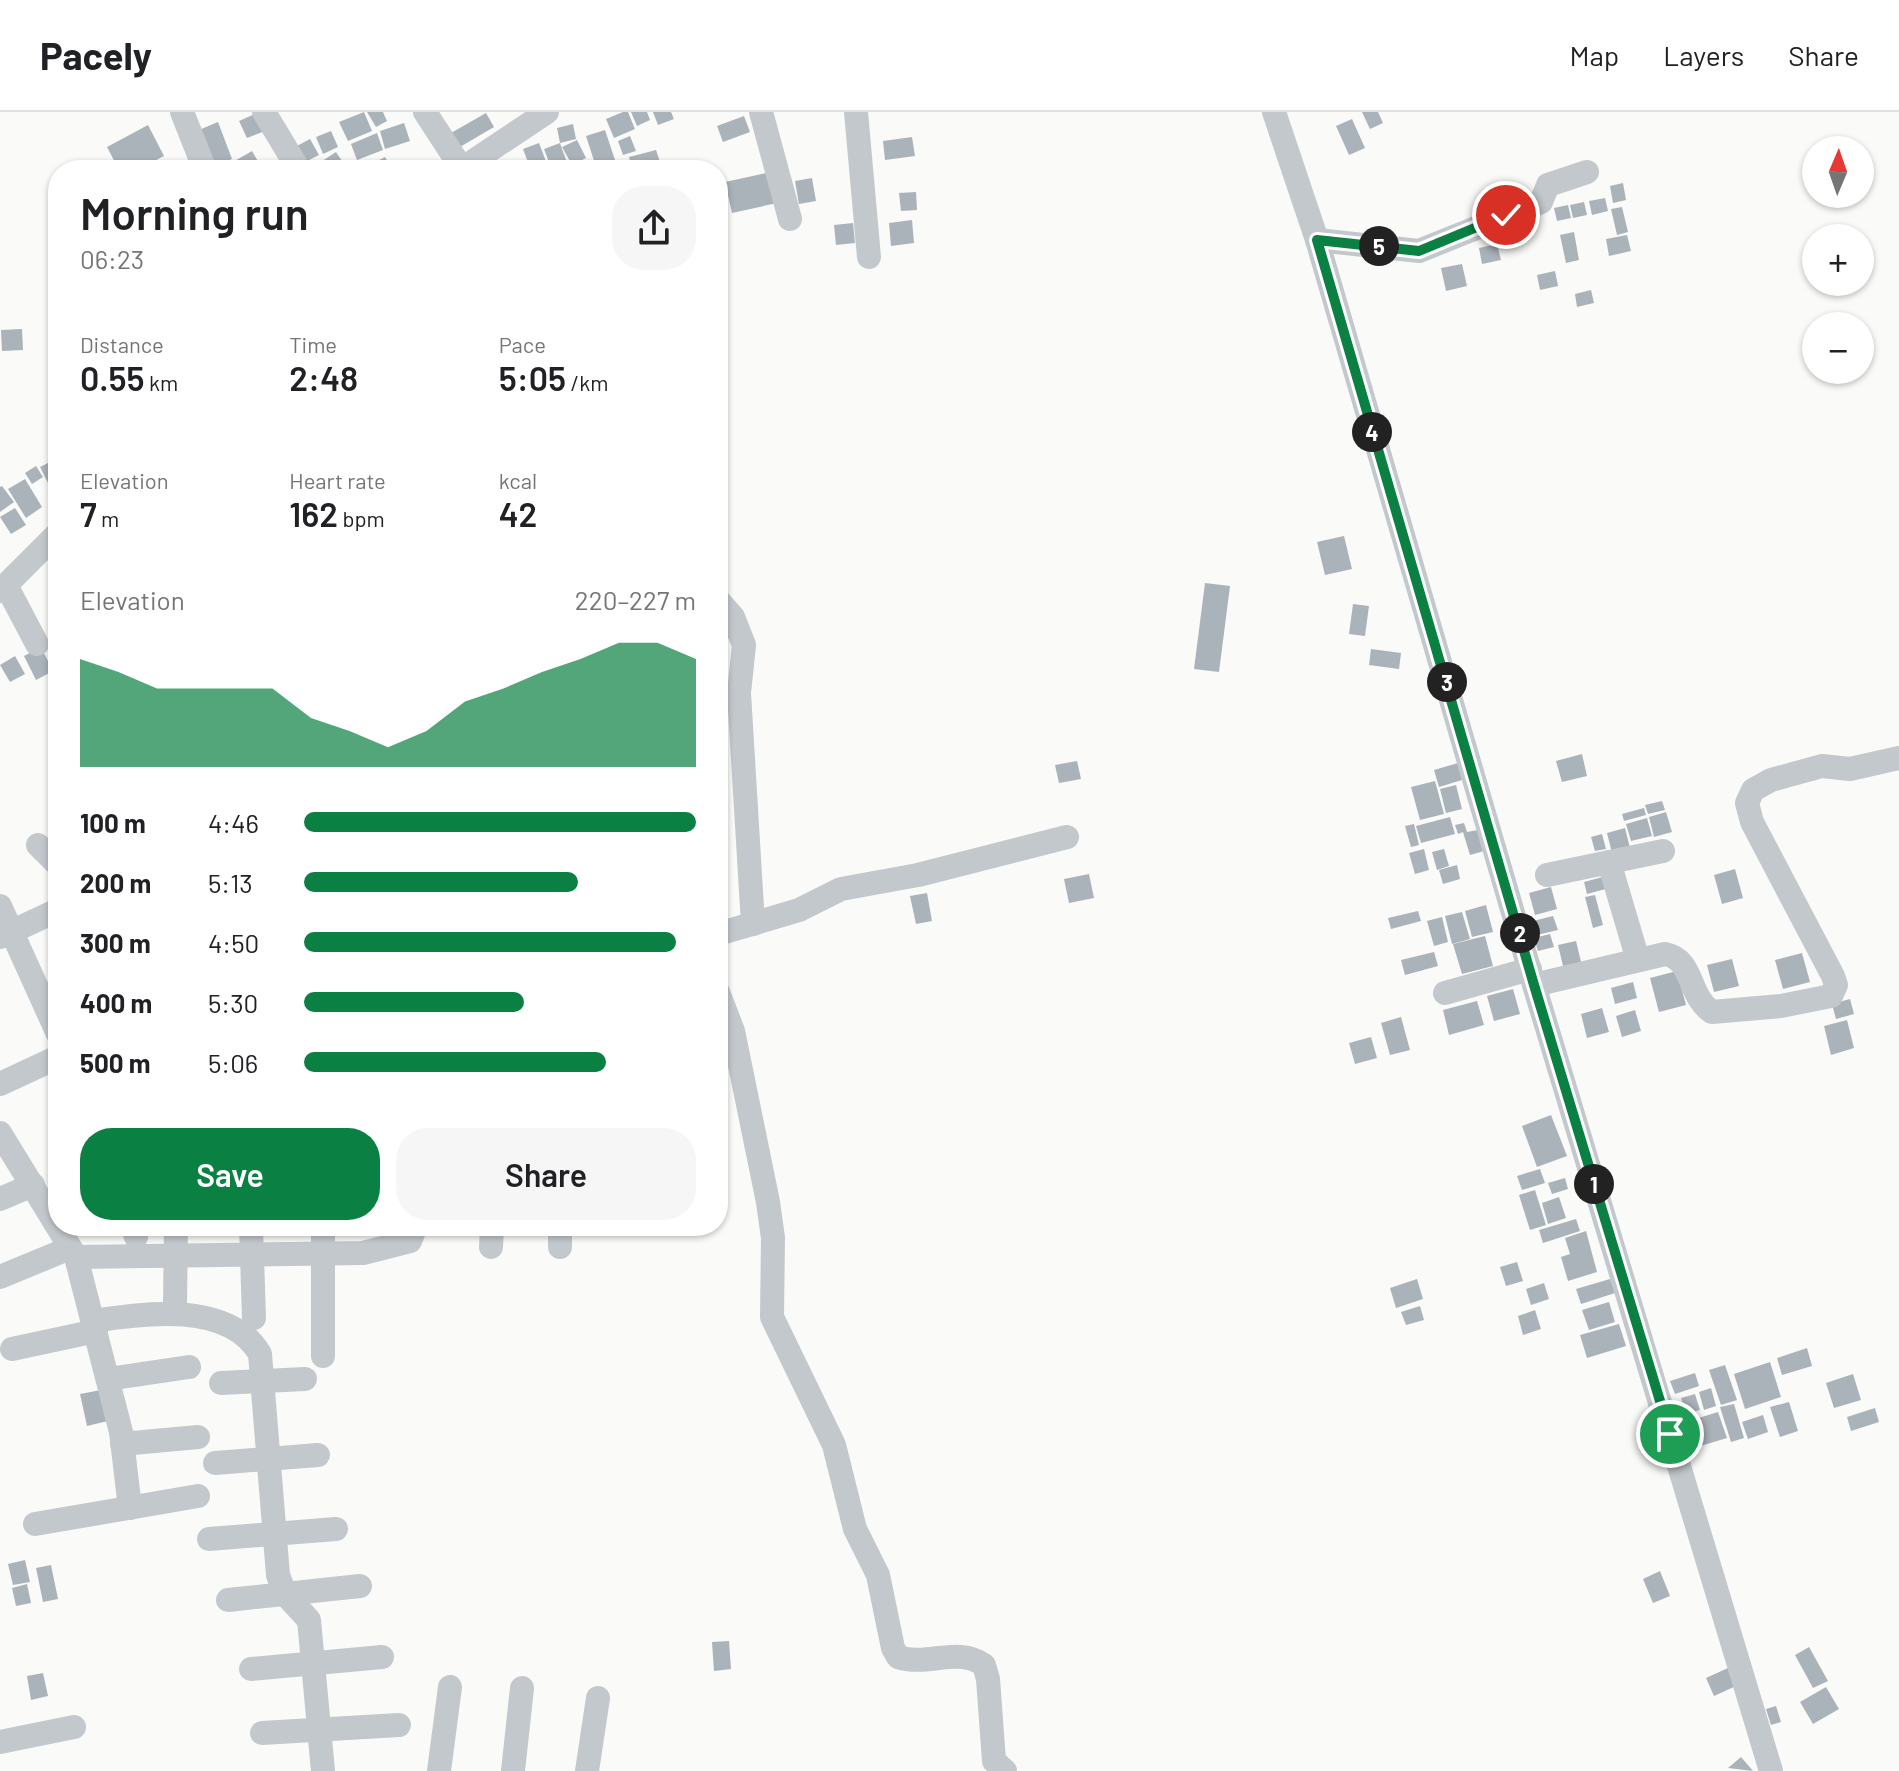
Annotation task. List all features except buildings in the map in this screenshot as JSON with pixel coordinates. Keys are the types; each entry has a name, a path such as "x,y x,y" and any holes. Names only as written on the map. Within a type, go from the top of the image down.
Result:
{"street":[{"path":"182,112 201,160"},
{"path":"264,112 293,160"},
{"path":"425,112 455,160"},
{"path":"475,160 547,112"},
{"path":"761,112 790,219"},
{"path":"856,112 869,257"},
{"path":"1274,112 1317,240 1532,977 1771,1771"},
{"path":"1317,240 1407,250 1430,248 1541,202 1548,185 1587,172"},
{"path":"37,644 3,588 48,543"},
{"path":"728,611 744,645 739,693 753,924"},
{"path":"1445,993 1665,954 1677,956 1701,1005 1712,1012 1781,1006 1831,996 1836,985 1833,976 1752,822 1747,803 1753,790 1771,780 1822,766 1850,769 1899,758"},
{"path":"728,931 799,910 841,889 918,875 1067,837"},
{"path":"38,845 48,855"},
{"path":"1547,875 1663,851"},
{"path":"1609,862 1638,960"},
{"path":"0,906 6,934 48,1015"},
{"path":"6,934 48,915"},
{"path":"728,1018 771,1222 772,1317 834,1445 855,1529 878,1575 893,1648 898,1657 910,1661 960,1655 984,1665 988,1679 994,1761 1005,1771"},
{"path":"0,1083 48,1061"},
{"path":"0,1133 45,1198"},
{"path":"0,1199 45,1198"},
{"path":"64,1236 73,1253 108,1379 122,1444 130,1508"},
{"path":"175,1304 176,1236"},
{"path":"252,1236 254,1318"},
{"path":"323,1236 323,1356"},
{"path":"0,1277 73,1253 323,1253 391,1248 410,1241 412,1236"},
{"path":"12,1349 94,1326 162,1313 223,1324 251,1339 260,1354 264,1381 278,1575 285,1594 309,1620 323,1771"},
{"path":"108,1379 189,1367"},
{"path":"221,1383 305,1379"},
{"path":"122,1444 198,1437"},
{"path":"215,1463 318,1455"},
{"path":"35,1524 198,1496"},
{"path":"209,1539 336,1529"},
{"path":"228,1600 360,1586"},
{"path":"251,1669 382,1657"},
{"path":"439,1771 450,1687"},
{"path":"513,1771 522,1688"},
{"path":"587,1771 598,1698"},
{"path":"262,1733 399,1725"},
{"path":"0,1742 74,1727"}],"route":[{"path":"1506,215 1419,251 1317,240 1534,985 1670,1434"}]}
